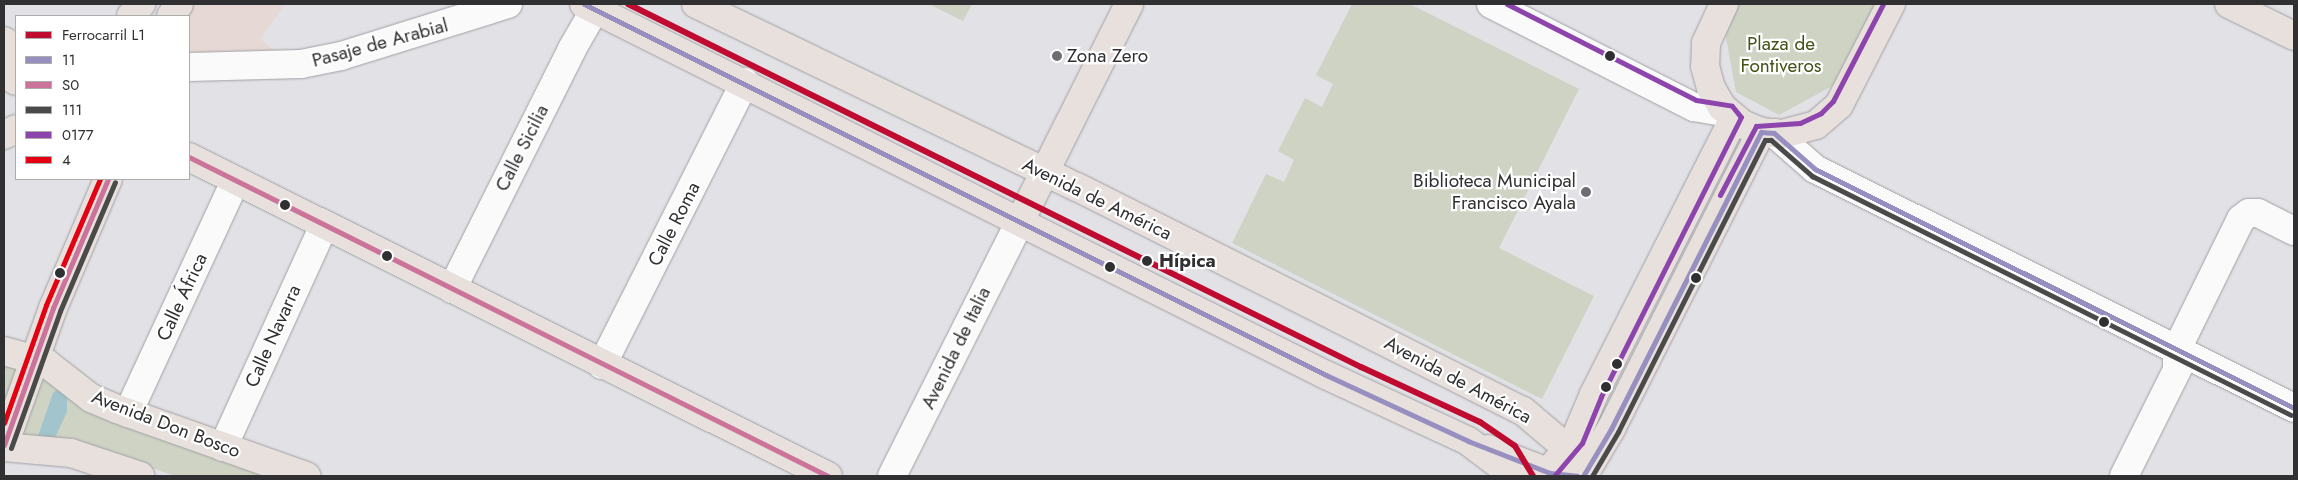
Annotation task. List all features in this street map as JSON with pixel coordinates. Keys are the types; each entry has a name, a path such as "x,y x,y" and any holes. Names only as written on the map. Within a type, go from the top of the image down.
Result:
{"main road":[{"path":"132,15 141,4"},
{"path":"172,15 179,4"},
{"name":"Avenida de América","path":"696,4 1044,172 1515,406 1547,429 1568,449 1583,476"},
{"path":"1020,221 1129,4"},
{"path":"1724,4 1709,35 1705,66 1710,88 1731,116 1768,132 1802,130 1832,112 1844,97 1891,4"},
{"path":"2229,4 2294,36"},
{"path":"590,7 745,82 1326,375 1468,441 1546,474 1578,476"},
{"path":"4,41 15,49"},
{"path":"4,72 15,80"},
{"path":"1546,474 1568,449 1731,116"},
{"path":"1583,476 1613,424 1768,132"},
{"path":"190,158 828,476"},
{"path":"108,180 35,358 4,446 71,453 140,476"},
{"name":"Avenida Don Bosco","path":"4,351 35,358 91,398 306,476"},
{"path":"1547,429 1584,415"},
{"path":"1468,441 1501,466 1508,476"}],"street":[{"name":"Pasaje de Arabial","path":"190,67 301,64 387,43 508,4"},
{"path":"1491,4 1694,107 1731,116"},
{"name":"Calle Sicilia","path":"452,289 572,49 590,7"},
{"name":"Calle Roma","path":"602,364 745,82"},
{"path":"1768,132 1815,169 2294,408"},
{"name":"Calle África","path":"128,413 236,181"},
{"path":"2124,476 2177,370 2177,349 2241,219 2249,213 2258,213 2294,232"},
{"name":"Avenida de Italia","path":"892,476 1020,221"},
{"name":"Calle Navarra","path":"223,447 324,225"}],"shaded area":[{"path":"195,4 285,4 260,39 282,56 190,53 190,15 188,15"}],"green space":[{"path":"929,4 972,4 963,21"},
{"path":"1352,4 1410,4 1579,89 1499,248 1594,296 1542,399 1232,243 1266,174 1284,182 1294,160 1278,151 1305,98 1322,107 1333,84 1316,75"},
{"name":"Plaza de Fontiveros","path":"1736,4 1876,4 1836,84 1779,115 1736,92 1724,27"},
{"path":"4,364 19,371 4,414"},
{"path":"43,376 277,476 175,476 112,454 18,442"}],"water":[{"path":"57,390 67,396 67,412 53,442 39,441 38,436 53,393"}],"rail line":[{"name":"L1","path":"628,4 1361,367 1480,422 1515,446 1533,476"}],"transit line":[{"name":"11","path":"584,4 1326,375 1468,441 1550,473 1577,476"},
{"name":"0177","path":"1507,4 1696,100 1732,106 1741,117 1601,397 1582,443 1554,476"},
{"name":"0177","path":"1720,195 1756,126 1800,123 1821,113 1833,101 1883,4"},
{"name":"11","path":"1583,476 1611,429 1761,132 1774,133 1815,169 2294,408"},
{"name":"111","path":"1592,476 1618,432 1765,140 1771,140 1812,176 2291,415"},
{"name":"S0","path":"190,157 828,476"},
{"name":"4","path":"4,423 46,305 100,180"},
{"name":"S0","path":"4,445 53,308 108,180"},
{"name":"111","path":"11,448 60,311 115,182"}],"place":[{"name":"Zona Zero","path":"1057,56"},
{"name":"Biblioteca Municipal Francisco Ayala","path":"1586,192"},
{"name":"Hípica","path":"1147,261"}]}
